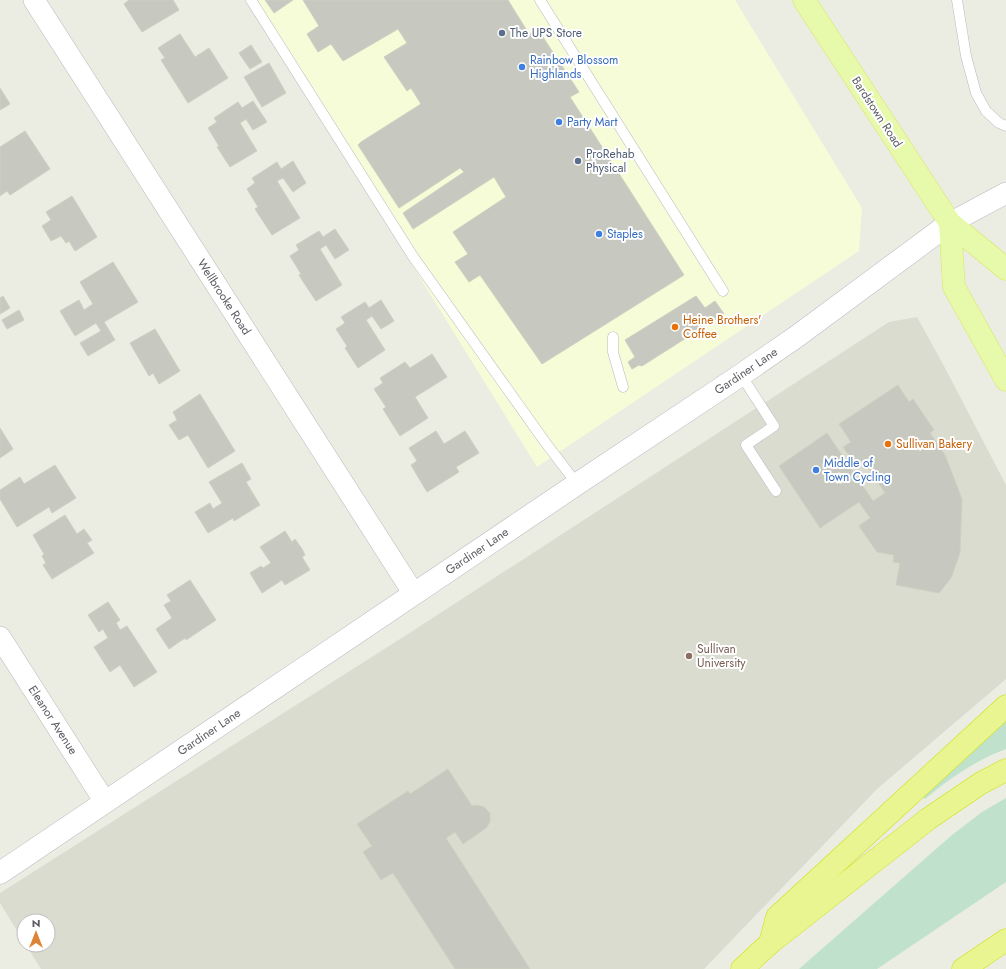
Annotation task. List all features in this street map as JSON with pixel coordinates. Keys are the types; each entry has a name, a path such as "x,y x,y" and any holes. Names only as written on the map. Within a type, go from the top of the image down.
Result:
{"highway":[{"path":"770,943 777,917 1006,706"},
{"path":"742,969 770,943 928,819 981,783 1006,770"},
{"path":"963,969 1006,940"}],"main road":[{"name":"Bardstown Road","path":"804,0 950,223 1006,269"},
{"name":"Gardiner Lane","path":"0,873 741,375 796,337 950,223"},
{"name":"Bardstown Road","path":"950,223 954,287 1006,380"}],"street":[{"name":"Wellbrooke Road","path":"34,0 414,594"},
{"path":"950,223 1006,193"},
{"name":"Eleanor Avenue","path":"0,637 105,802"}],"lane":[{"path":"251,0 412,255 577,484"},
{"path":"540,0 723,291"},
{"path":"957,0 966,56 976,93 986,111 999,124 1006,126"},
{"path":"613,337 613,352 624,387"},
{"path":"741,375 774,426 746,445 776,491"}],"shaded area":[{"path":"248,0 735,0 862,208 859,251 537,467"},
{"name":"Sullivan University","path":"917,317 1006,485 1006,679 877,789 704,969 41,969 31,953 56,953 56,913 16,913 16,929 0,903 0,893 408,634 889,322"},
{"path":"1006,720 1006,749 974,764 953,777 925,799 923,797"},
{"path":"1006,798 1006,882 877,969 799,969 952,835 982,812"}],"building":[{"path":"129,0 173,0 179,10 142,32 124,4"},
{"path":"265,0 293,0 274,13"},
{"path":"303,0 508,0 529,34 537,28 579,92 570,97 684,275 542,364 480,275 469,282 455,262 468,254 453,232 506,197 494,177 413,229 403,213 464,172 460,168 399,208 358,145 421,104 411,88 407,91 384,57 407,43 398,29 343,61 331,44 318,52 307,34 319,26"},
{"path":"180,34 195,57 209,48 228,78 188,103 161,60 165,58 158,48"},
{"path":"251,45 262,62 250,69 239,53"},
{"path":"269,63 286,93 262,107 244,77"},
{"path":"0,88 10,104 0,110"},
{"path":"253,101 267,122 253,130 246,119 240,123 257,151 230,167 217,147 219,146 208,128 217,122 214,118 238,102 242,108"},
{"path":"25,131 50,169 10,195 7,191 0,196 0,147"},
{"path":"293,161 306,183 293,192 283,178 277,181 300,218 272,235 255,209 258,207 247,189 255,183 252,178 277,162 281,169"},
{"path":"72,196 97,237 75,251 69,241 66,243 61,236 51,241 42,226 51,220 46,212"},
{"path":"335,229 349,250 335,259 326,245 320,249 342,285 316,301 299,275 301,274 290,256 299,250 296,245 319,231 323,237"},
{"path":"113,262 138,302 104,322 115,340 88,356 80,343 101,331 96,323 75,336 60,311 79,300 84,310 93,304 80,282"},
{"path":"3,296 10,308 0,314 0,298"},
{"name":"Heine Brothers' Coffee","path":"696,296 705,308 715,301 724,314 642,366 639,365 632,369 628,362 635,357 625,340"},
{"path":"381,300 394,321 381,329 372,316 366,320 385,350 358,368 345,348 347,346 336,329 345,323 341,317 365,302 369,308"},
{"path":"19,310 24,320 7,329 2,320"},
{"path":"155,329 180,371 159,384 153,373 149,376 130,343"},
{"path":"432,354 447,377 415,397 428,418 400,436 383,409 386,407 374,389 383,383 380,378 405,362 410,368"},
{"path":"898,385 909,402 913,399 934,430 930,433 945,455 962,499 960,553 951,578 939,593 896,585 900,563 893,562 894,555 877,552 859,526 870,518 859,502 820,528 779,466 827,433 873,501 885,493 863,460 856,465 843,447 851,442 839,424"},
{"path":"200,394 235,451 208,468 188,435 179,440 169,425 177,420 173,412"},
{"path":"0,428 13,449 0,458"},
{"path":"436,431 444,444 465,431 479,453 456,467 459,472 427,492 411,465 417,461 409,448"},
{"path":"242,463 251,479 246,482 260,505 234,521 233,518 208,533 195,512 210,503 213,509 222,503 209,482"},
{"path":"55,465 76,498 52,513 49,507 17,527 0,499 0,490 20,477 24,484"},
{"path":"65,515 77,534 84,529 92,540 87,543 94,553 52,579 43,565 46,563 42,556 44,554 33,535"},
{"path":"285,531 292,542 295,539 302,549 305,555 302,557 310,570 285,585 282,580 262,593 250,573 261,566 263,568 271,563 260,547"},
{"path":"190,580 216,620 186,640 185,638 169,649 156,629 172,618 164,605 171,601 167,595"},
{"path":"108,602 120,620 116,623 120,630 127,626 157,672 134,687 120,665 110,672 94,647 108,638 103,629 99,632 88,615"},
{"path":"448,769 472,806 477,805 484,807 490,813 490,822 486,828 463,844 455,832 446,838 530,969 455,969 393,873 381,880 363,852 372,846 357,824 408,791 410,794"}],"place":[{"name":"The UPS Store","path":"502,33"},
{"name":"Rainbow Blossom Highlands","path":"522,67"},
{"name":"Party Mart","path":"559,122"},
{"name":"ProRehab Physical","path":"578,161"},
{"name":"Staples","path":"599,234"},
{"name":"Heine Brothers' Coffee","path":"675,327"},
{"name":"Sullivan Bakery","path":"888,444"},
{"name":"Middle of Town Cycling","path":"816,470"},
{"name":"Sullivan University","path":"689,656"}]}
